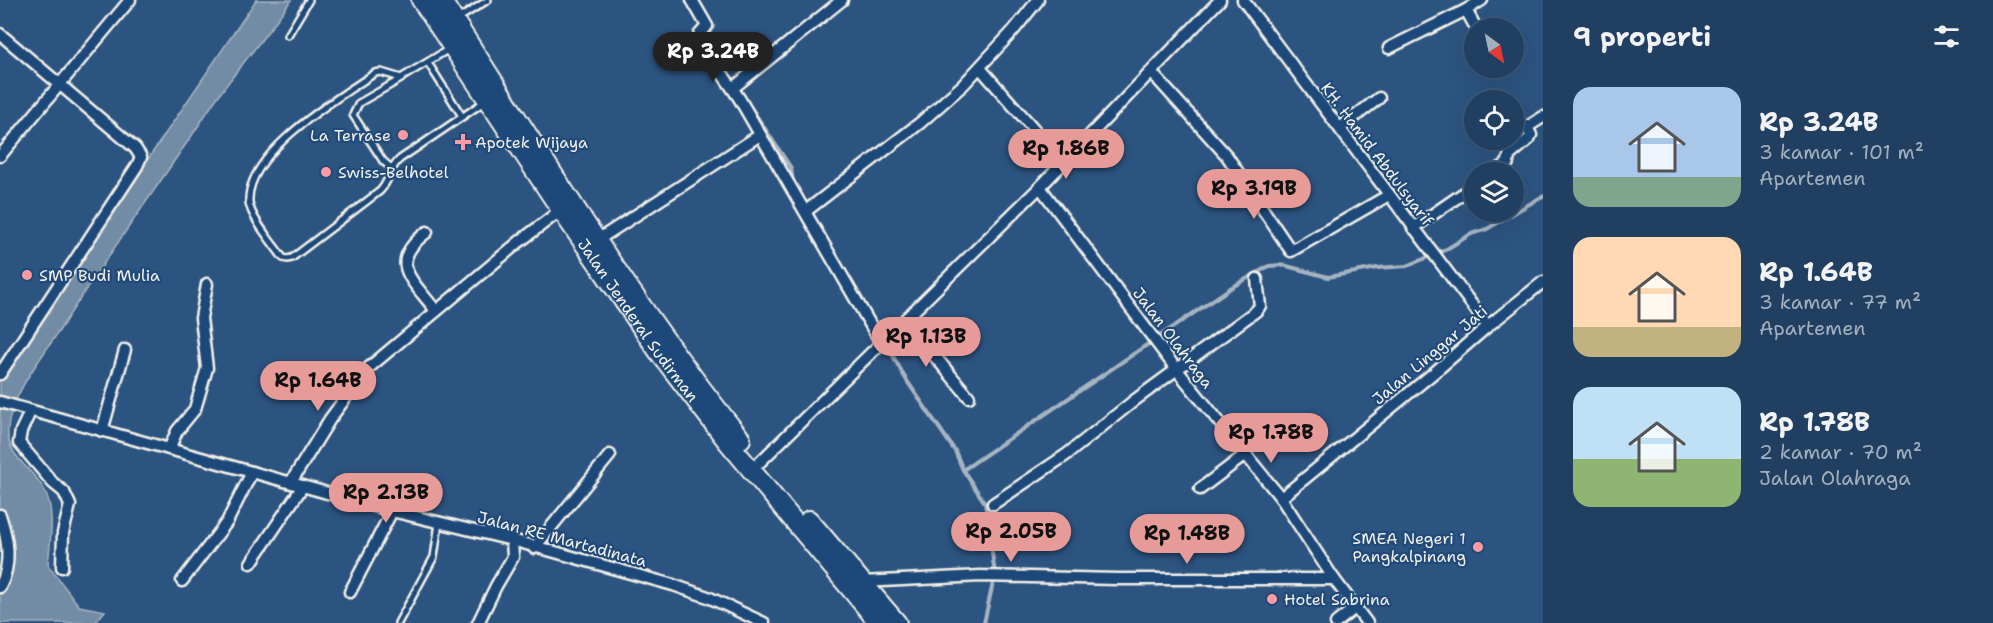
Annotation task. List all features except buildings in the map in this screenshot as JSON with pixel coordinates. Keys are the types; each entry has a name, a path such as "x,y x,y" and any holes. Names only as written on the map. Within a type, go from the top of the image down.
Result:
{"highway":[{"name":"Jalan Jenderal Sudirman","path":"421,0 452,47 494,96 696,381 760,462 897,623"},
{"name":"Jalan Jenderal Sudirman","path":"441,0 561,210 624,303 697,403 879,623"}],"street":[{"path":"0,156 132,0"},
{"path":"692,0 705,20 700,43 737,86 760,135 810,209 884,341"},
{"path":"737,86 842,0"},
{"path":"810,209 920,123 980,68 1038,0"},
{"path":"760,462 1040,187 1220,0"},
{"name":"KH. Hamid Abdulsyarif","path":"1243,0 1488,326"},
{"path":"1389,48 1482,0"},
{"path":"1466,10 1470,18"},
{"path":"0,34 138,150 140,155 140,161 0,374"},
{"path":"980,68 1063,162"},
{"path":"1151,72 1227,156 1292,251 1389,195"},
{"path":"1340,128 1378,98"},
{"path":"1508,162 1509,156 1529,139 1531,135 1527,127 1543,117"},
{"path":"596,241 760,135"},
{"name":"Jalan Olahraga","path":"1040,187 1176,370 1281,498 1334,579 1367,623"},
{"path":"1413,228 1464,193"},
{"path":"291,482 330,419 361,375 519,242 561,210"},
{"path":"427,231 409,249 404,265 407,273 436,311"},
{"path":"993,504 1048,468 1259,308 1257,279"},
{"name":"Jalan Linggar Jati","path":"1281,498 1543,282"},
{"path":"169,449 177,431 195,409 207,368 201,318 207,284"},
{"path":"905,321 969,397"},
{"path":"102,431 124,350"},
{"name":"Jalan RE Martadinata","path":"0,402 392,511 512,540 673,585 708,597 764,623"},
{"path":"30,412 21,431 19,443 53,483 64,492 70,505 63,533 62,567"},
{"path":"534,548 610,455"},
{"path":"1200,489 1245,455"},
{"path":"182,581 227,522 252,472"},
{"path":"251,563 303,486"},
{"path":"350,592 392,511"},
{"path":"0,515 8,561 5,578 0,586"},
{"path":"478,623 513,557 512,540"},
{"path":"862,582 981,576 1334,579"},
{"path":"1336,623 1356,608"}],"lane":[{"path":"288,35 309,0"},
{"path":"454,21 488,0"},
{"path":"391,168 383,161 353,115 358,103 452,47"},
{"path":"428,63 462,116"},
{"path":"402,78 381,72 375,73 340,95 291,134 263,161 249,202 253,214 283,258 287,260 292,258 385,185 391,168 400,159 494,96"},
{"path":"398,623 434,557 439,523"}],"water":[{"path":"256,0 291,0 214,102 105,261 29,376 10,415 8,438 11,446 20,461 39,481 48,497 51,526 48,565 79,606 105,611 95,623 0,623 0,592 8,536 0,508 0,377"}],"waterway":[{"path":"693,11 727,73"},
{"path":"750,106 791,168 793,182"},
{"path":"963,470 1232,287 1269,266 1283,265 1328,277 1377,268 1407,266 1445,250 1471,234 1487,229 1543,196"},
{"path":"885,342 907,381 955,451 963,470 985,503 995,574 984,623"}],"place":[{"name":"La Terrase","path":"403,135"},
{"name":"Apotek Wijaya","path":"463,142"},
{"name":"Swiss-Belhotel","path":"326,172"},
{"name":"SMP Budi Mulia","path":"27,275"},
{"name":"SMEA Negeri 1 Pangkalpinang","path":"1478,547"},
{"name":"Hotel Sabrina","path":"1272,599"}]}
